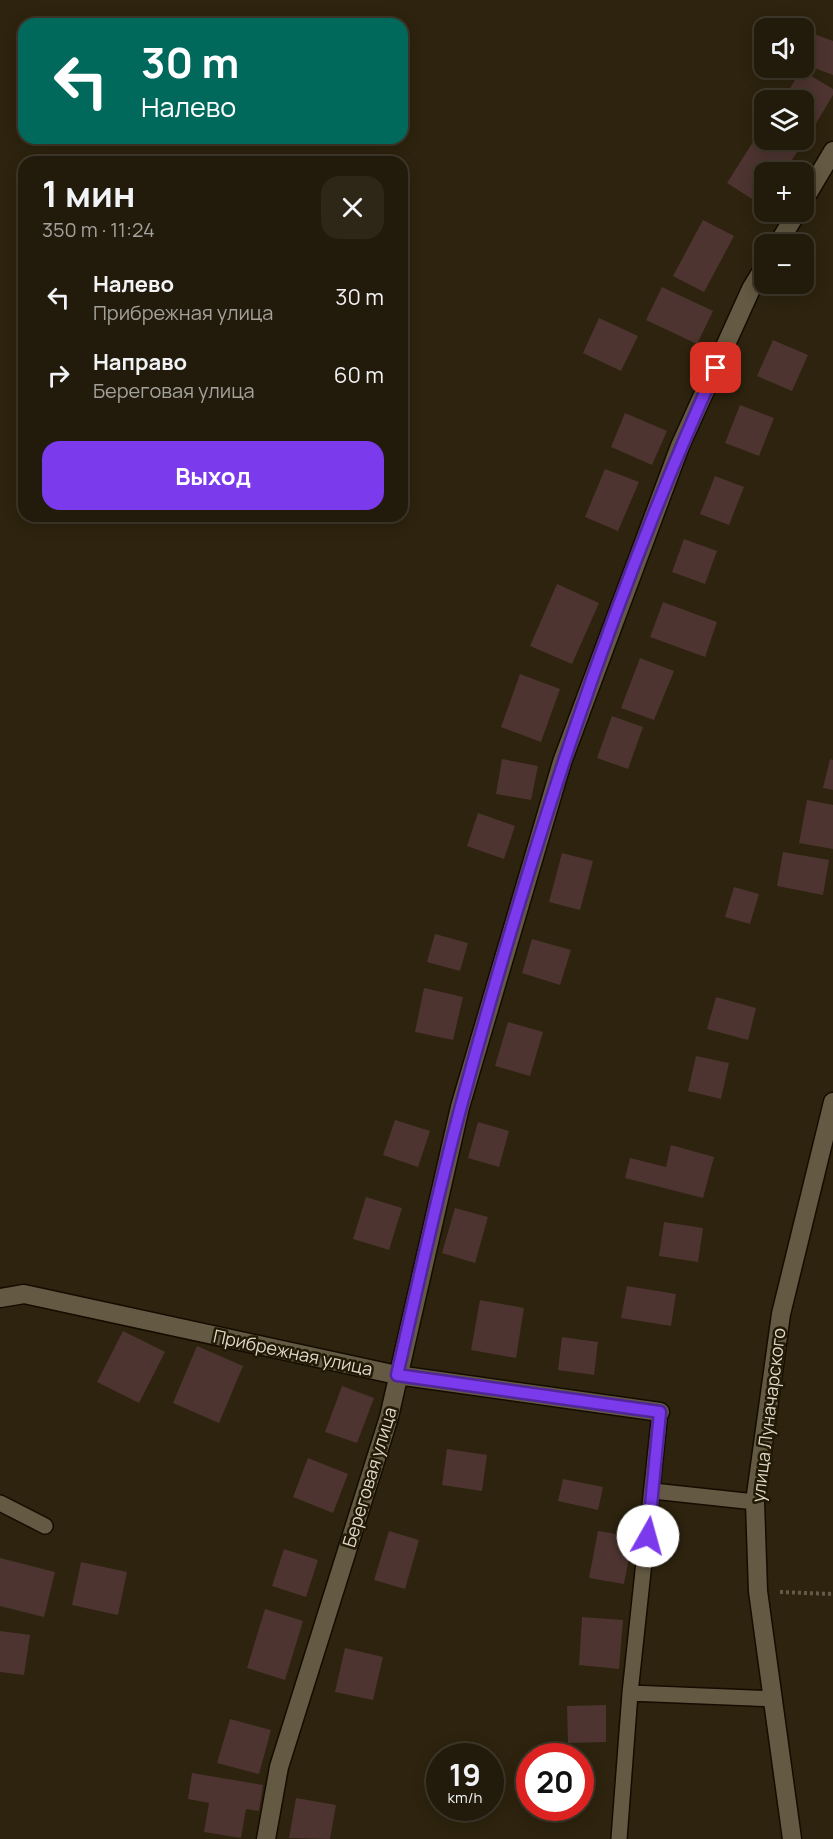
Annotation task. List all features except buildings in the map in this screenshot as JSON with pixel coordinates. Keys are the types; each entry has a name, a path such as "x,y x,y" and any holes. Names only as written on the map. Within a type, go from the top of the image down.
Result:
{"street":[{"path":"814,183 833,151"},
{"name":"Береговая улица","path":"267,1839 279,1767 389,1417 460,1107 562,762 680,446 754,285"},
{"name":"улица Луначарского","path":"792,1839 758,1591 755,1502 781,1314 833,1102"},
{"name":"Прибрежная улица","path":"0,1298 24,1294 397,1375 660,1412"}],"lane":[{"path":"620,1839 630,1692 660,1412"},
{"path":"653,1491 755,1502"},
{"path":"0,1503 45,1526"},
{"path":"630,1692 774,1699"}],"path":[{"path":"758,1591 833,1594"}],"route":[{"path":"648,1536 660,1412 397,1375 460,1107 562,762 680,446 716,368"}]}
